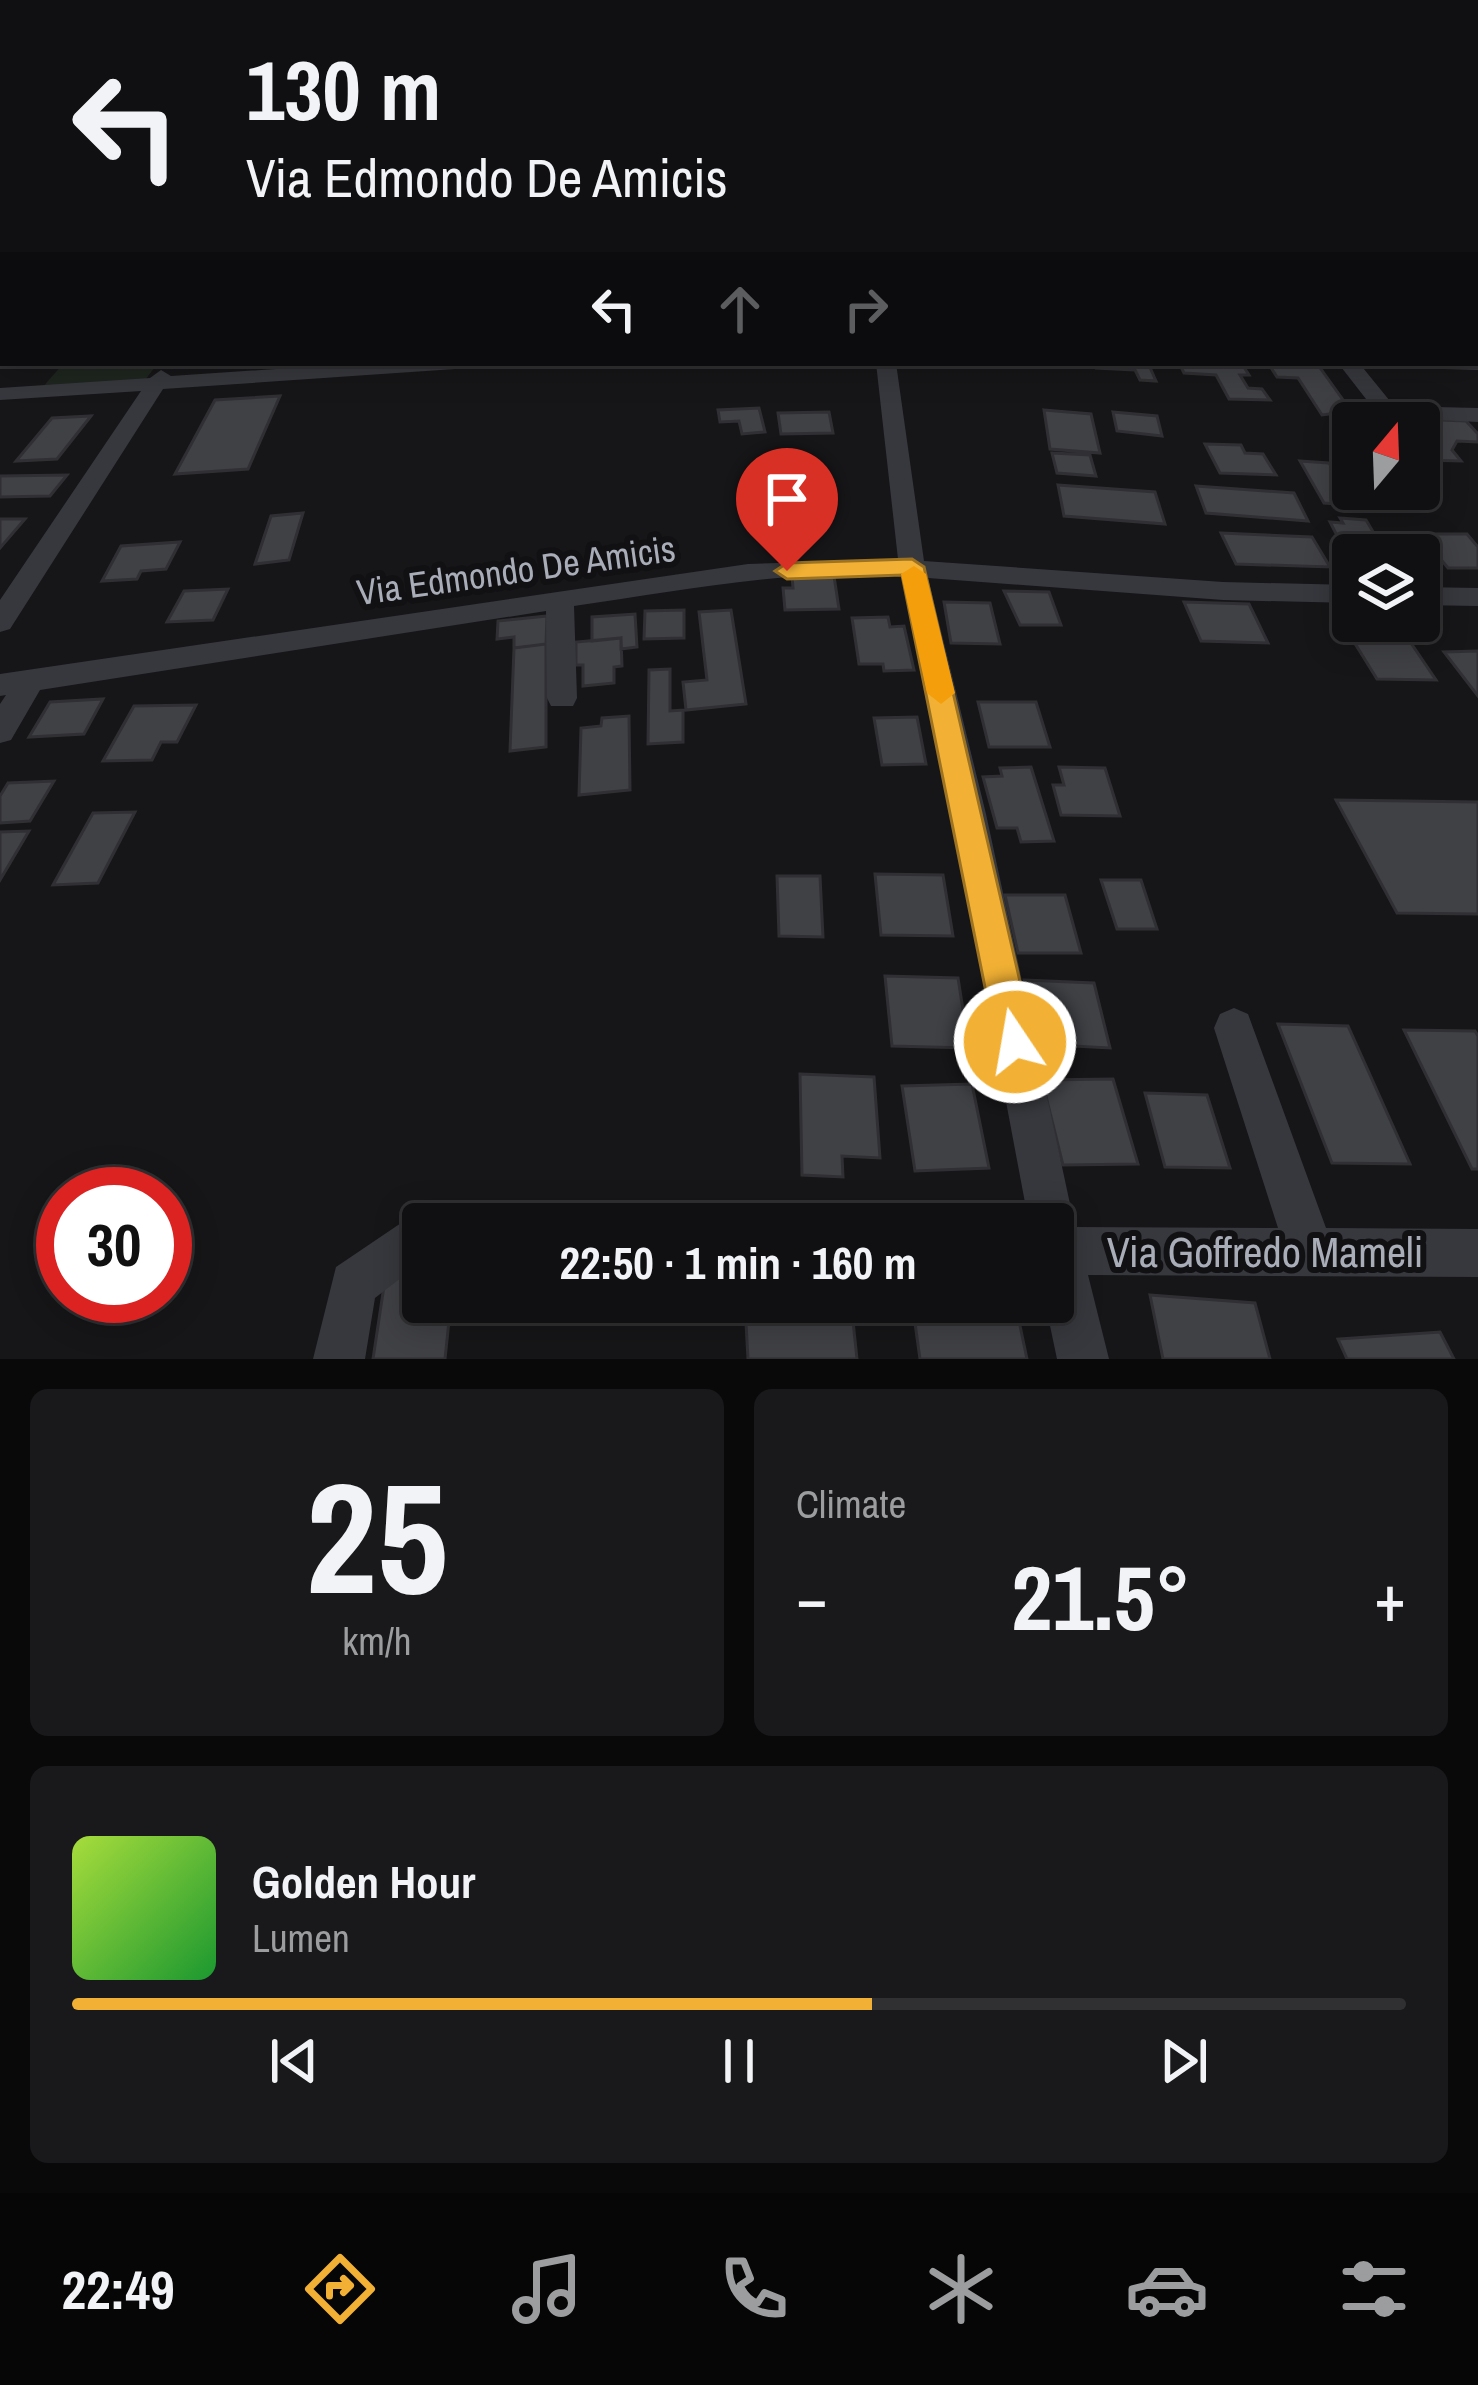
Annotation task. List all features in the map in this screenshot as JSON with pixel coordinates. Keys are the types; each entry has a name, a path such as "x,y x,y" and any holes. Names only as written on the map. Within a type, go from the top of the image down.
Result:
{"street":[{"path":"0,394 162,374 375,366"},
{"path":"886,366 912,567 969,814 1047,1203"},
{"path":"1350,366 1388,412 1478,415"},
{"path":"0,622 162,374"},
{"name":"Via Edmondo De Amicis","path":"16,682 748,573 912,567 1222,591 1332,594"},
{"path":"1440,596 1478,597"},
{"path":"560,599 562,698"},
{"path":"0,730 16,682"},
{"path":"1234,1028 1310,1252"},
{"name":"Via Goffredo Mameli","path":"1074,1239 1310,1252 1478,1253"},
{"path":"339,1359 353,1284 402,1252"},
{"path":"1074,1321 1083,1359"}],"shaded area":[{"path":"61,366 156,366 145,380 40,390"}],"building":[{"path":"1149,366 1156,381 1140,380 1135,370 1096,368"},
{"path":"1180,366 1243,366 1249,375 1240,375 1248,388 1262,389 1270,400 1229,399 1216,375 1184,373"},
{"path":"1270,366 1319,366 1345,402 1332,402 1332,414 1322,415 1298,378 1277,377"},
{"path":"280,396 248,469 175,474 215,400"},
{"path":"759,408 765,432 742,434 739,421 720,422 718,410"},
{"path":"1044,410 1091,414 1100,453 1050,449"},
{"path":"829,412 833,433 781,434 778,413"},
{"path":"1113,412 1157,416 1162,436 1117,431"},
{"path":"91,416 57,459 16,461 52,418"},
{"path":"1440,420 1466,421 1478,434 1478,442 1457,441 1452,450 1461,461 1440,460"},
{"path":"1205,444 1241,445 1245,453 1263,454 1276,475 1220,473"},
{"path":"1052,453 1090,455 1096,476 1057,473"},
{"path":"1300,461 1329,463 1332,468 1332,504 1324,503"},
{"path":"67,475 50,496 0,497 0,476"},
{"path":"1058,485 1155,492 1165,524 1064,516"},
{"path":"1196,486 1294,493 1308,521 1206,513"},
{"path":"303,513 289,560 255,564 271,516"},
{"path":"1340,518 1366,520 1374,534 1336,534 1330,522 1343,523"},
{"path":"0,519 25,519 0,548"},
{"path":"1221,533 1312,537 1330,567 1236,564"},
{"path":"1440,534 1467,534 1478,547 1478,568 1448,568 1440,558"},
{"path":"180,542 166,569 141,571 137,579 102,581 121,546"},
{"path":"792,576 834,576 839,609 785,610 783,588 793,588"},
{"path":"228,589 213,620 167,622 184,591"},
{"path":"1004,591 1049,592 1061,625 1020,625"},
{"path":"944,602 990,603 1000,644 951,643"},
{"path":"1184,602 1249,604 1268,643 1201,641"},
{"path":"684,610 684,638 644,639 645,611"},
{"path":"731,610 746,704 686,710 683,682 707,680 699,612"},
{"path":"635,614 637,647 621,649 621,638 592,641 592,617"},
{"path":"547,616 546,644 514,648 514,637 497,639 498,621"},
{"path":"888,617 890,627 904,626 914,670 884,671 883,664 859,664 852,618"},
{"path":"621,638 622,666 614,667 614,683 583,686 583,665 576,665 576,642"},
{"path":"1354,642 1410,642 1436,680 1377,679"},
{"path":"546,644 546,747 510,751 514,648"},
{"path":"1478,651 1478,696 1444,652"},
{"path":"670,669 670,711 683,710 683,742 648,744 649,670"},
{"path":"103,699 84,734 29,737 50,702"},
{"path":"978,702 1036,702 1050,747 989,747"},
{"path":"196,705 177,742 161,742 152,760 103,761 134,706"},
{"path":"629,716 630,790 579,795 581,728 601,726 602,718"},
{"path":"917,717 926,764 882,765 874,718"},
{"path":"1031,767 1054,841 1021,842 1017,828 997,828 983,777 1002,776 1000,768"},
{"path":"1059,767 1105,768 1120,816 1061,815 1053,785 1064,785"},
{"path":"54,781 30,821 0,823 0,796 8,783"},
{"path":"1336,800 1478,802 1478,914 1397,913"},
{"path":"135,812 98,883 53,885 93,813"},
{"path":"29,831 0,880 0,832"},
{"path":"875,874 943,875 953,936 881,935"},
{"path":"777,876 820,876 823,937 779,936"},
{"path":"1101,880 1141,880 1157,929 1117,929"},
{"path":"1005,895 1065,895 1081,953 1018,953"},
{"path":"885,976 958,978 969,1048 892,1046"},
{"path":"1024,980 1094,983 1110,1048 1035,1044"},
{"path":"1278,1024 1348,1026 1410,1164 1332,1163"},
{"path":"1404,1030 1475,1031 1478,1036 1478,1169 1472,1169"},
{"path":"800,1074 874,1077 880,1158 842,1156 843,1177 802,1175"},
{"path":"1113,1079 1138,1164 1063,1165 1042,1080"},
{"path":"972,1084 989,1168 915,1171 902,1086"},
{"path":"1145,1093 1207,1095 1230,1168 1165,1167"},
{"path":"402,1265 402,1323 449,1323 445,1359 373,1359 387,1266"},
{"path":"1150,1295 1255,1303 1270,1359 1163,1359"},
{"path":"746,1323 853,1323 857,1359 748,1359"},
{"path":"915,1323 1019,1323 1027,1359 920,1359"},
{"path":"1440,1332 1454,1359 1347,1359 1338,1339"}],"slow traffic":[{"path":"914,574 941,693"}],"route":[{"path":"787,571 912,567 1015,1042"}]}
